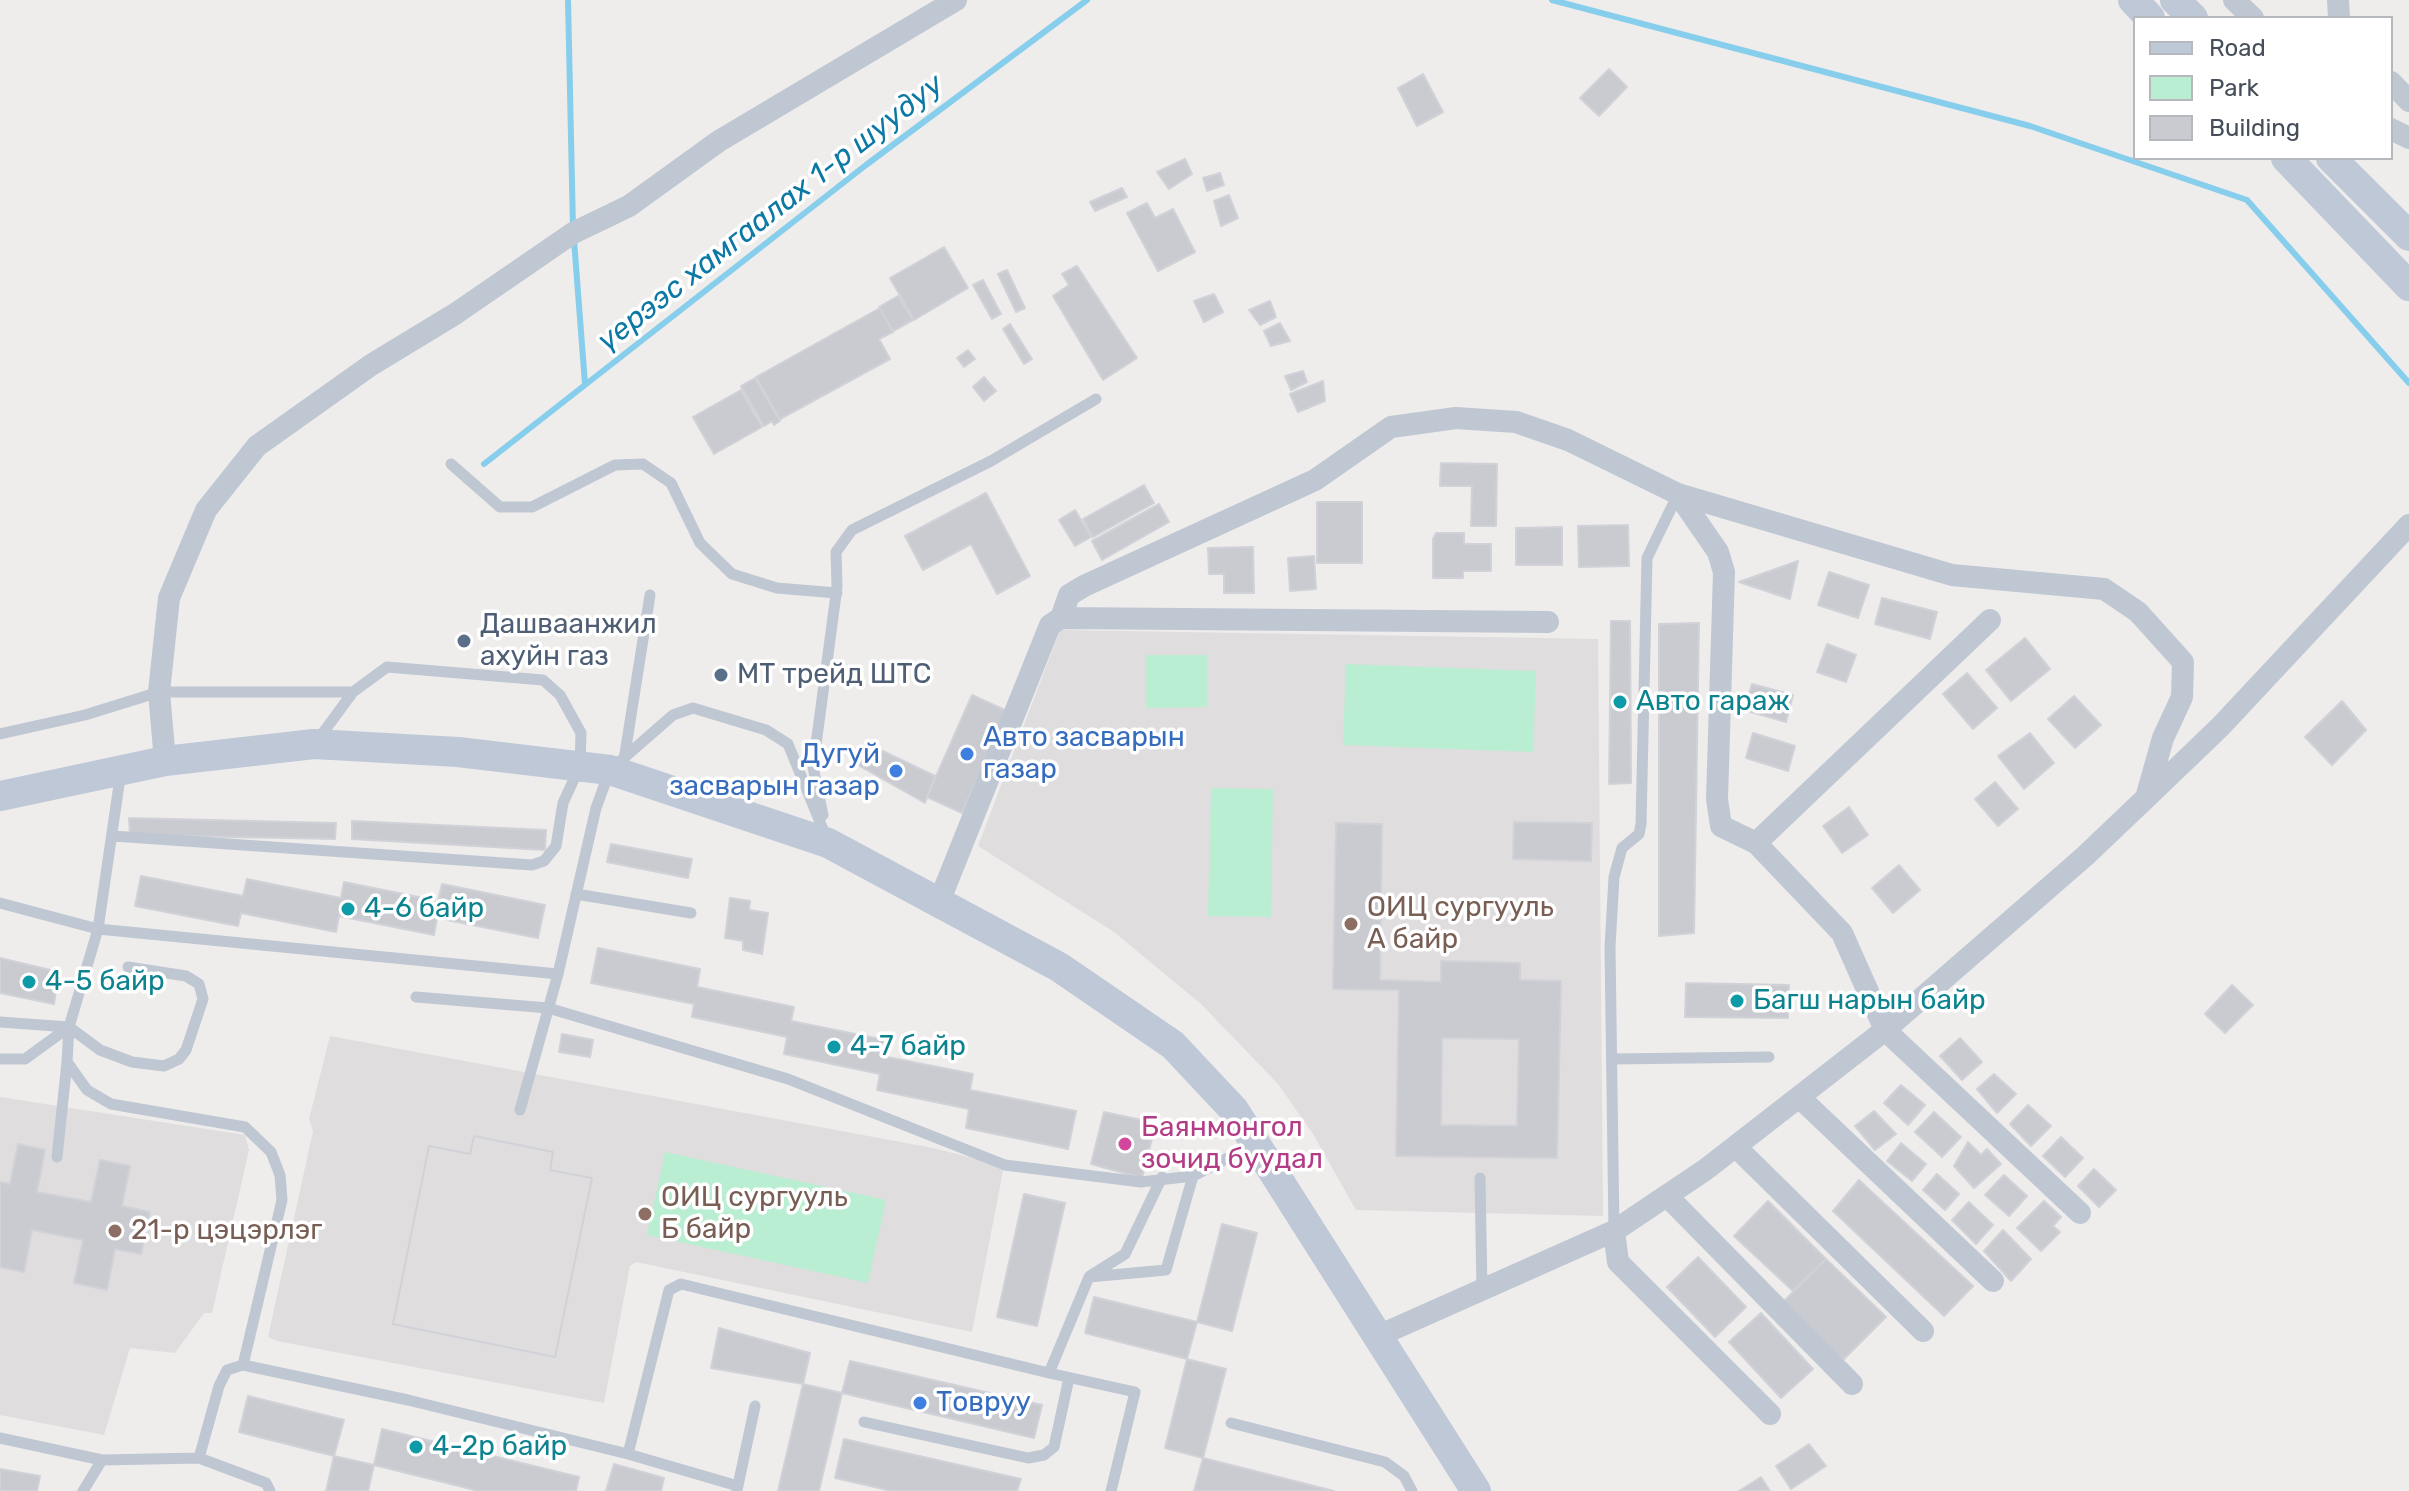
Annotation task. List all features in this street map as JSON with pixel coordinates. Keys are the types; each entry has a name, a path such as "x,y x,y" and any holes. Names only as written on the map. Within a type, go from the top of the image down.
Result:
{"street":[{"path":"165,761 159,692 169,598 206,510 257,446 371,365 455,314 573,233 629,206 719,141 956,0"},
{"path":"2133,0 2148,16"},
{"path":"2175,0 2191,16"},
{"path":"2234,0 2251,16"},
{"path":"2393,84 2409,101"},
{"path":"2288,160 2409,286"},
{"path":"2333,160 2409,236"},
{"path":"1061,618 1069,595 1084,586 1315,480 1391,427 1456,418 1516,422 1568,440 1678,494 1952,575 2104,589 2138,612 2183,662 2182,697 2163,738 2146,798"},
{"path":"1678,494 1718,552 1724,572 1717,814 1721,826 1756,843 1842,933 1885,1030 2080,1213"},
{"path":"1378,1336 1614,1231 1736,1147 1885,1030 2084,857 2220,727 2409,525"},
{"path":"939,902 1050,625 1061,618 1548,622"},
{"path":"1756,843 1990,620"},
{"path":"0,796 165,761 314,744 458,752 580,766 617,765 828,843 1059,967 1173,1045 1234,1110 1476,1491"},
{"path":"1799,1097 1993,1281"},
{"path":"1736,1147 1923,1331"},
{"path":"1667,1196 1852,1384"},
{"path":"1614,1231 1618,1262 1770,1414"}],"lane":[{"path":"828,843 813,767 837,593 836,552 852,530 991,461 1096,399"},
{"path":"451,464 500,507 532,507 615,465 643,464 671,483 700,543 732,574 777,588 837,593"},
{"path":"1614,1231 1614,877 1622,848 1639,834 1641,824 1647,558 1678,494"},
{"path":"520,1110 558,974 596,808 617,765 650,595"},
{"path":"113,836 532,865 544,861 556,846 563,803 580,766 581,733 560,695 543,680 387,667 353,692 314,744"},
{"path":"0,734 85,715 159,692 353,692"},
{"path":"617,765 673,715 693,708 766,730 788,744 828,843"},
{"path":"57,1157 69,1027 98,929 121,771"},
{"path":"576,894 691,913"},
{"path":"0,903 98,929 558,974"},
{"path":"0,1022 69,1027 100,1050 132,1062 164,1066 179,1059 186,1050 203,999 199,984 186,976 128,967"},
{"path":"416,997 548,1008 788,1079 1005,1165 1141,1182 1162,1177 1193,1176 1255,1144"},
{"path":"0,1059 25,1059 69,1027"},
{"path":"1612,1059 1769,1057"},
{"path":"67,1062 87,1090 111,1104 245,1127 271,1152 280,1175 282,1200 243,1365"},
{"path":"1089,1277 1166,1270 1193,1176"},
{"path":"1049,1373 1089,1277 1125,1254 1162,1177"},
{"path":"1480,1178 1482,1292"},
{"path":"628,1454 669,1290 681,1284 1135,1392 1111,1491"},
{"path":"199,1458 219,1386 227,1370 243,1365 628,1454 737,1488 755,1406"},
{"path":"864,1422 1028,1458 1044,1455 1054,1447 1069,1378"},
{"path":"1231,1423 1385,1462 1404,1476 1412,1491"},
{"path":"0,1438 102,1460 199,1458 266,1483 270,1491"},
{"path":"83,1491 102,1460"}],"shaded area":[{"name":"ОИЦ сургууль А байр","path":"1060,630 1598,639 1603,1216 1356,1210 1313,1134 1278,1084 1201,1004 1114,932 978,846"},
{"name":"ОИЦ сургууль Б байр","path":"330,1036 933,1148 1004,1166 972,1332 636,1262 630,1266 604,1403 268,1337 313,1131 309,1119"},
{"name":"21-р цэцэрлэг","path":"0,1097 245,1135 249,1150 212,1313 204,1313 175,1353 130,1348 104,1435 0,1415"}],"green space":[{"path":"1145,655 1207,655 1207,707 1146,708"},
{"path":"1346,664 1536,671 1533,752 1343,745"},
{"path":"1211,788 1273,789 1271,917 1208,916"},
{"path":"665,1152 886,1200 868,1283 647,1235"}],"building":[{"path":"1609,69 1627,87 1599,116 1580,98"},
{"path":"1423,74 1443,112 1417,126 1398,88"},
{"path":"1185,159 1192,174 1169,189 1157,172"},
{"path":"1220,173 1224,185 1207,191 1203,178"},
{"path":"1122,188 1127,197 1095,211 1090,202"},
{"path":"1229,195 1238,218 1221,226 1214,201"},
{"path":"1147,203 1155,218 1173,209 1195,252 1158,271 1127,213"},
{"path":"944,247 968,288 914,320 890,278"},
{"path":"1077,266 1137,358 1103,380 1053,296 1069,285 1062,274"},
{"path":"1007,270 1025,308 1016,312 998,274"},
{"path":"983,280 1001,314 992,319 973,285"},
{"path":"1214,294 1223,312 1204,322 1194,301"},
{"path":"898,296 913,320 893,331 879,307"},
{"path":"1270,301 1276,317 1260,325 1249,310"},
{"path":"880,308 893,332 879,339 890,359 780,419 756,377"},
{"path":"1280,323 1290,341 1271,346 1264,331"},
{"path":"1010,324 1032,359 1024,364 1003,329"},
{"path":"968,350 975,359 964,367 957,358"},
{"path":"1303,371 1307,382 1291,390 1285,376"},
{"path":"984,377 996,391 984,401 973,387"},
{"path":"755,378 780,421 774,425 772,421 764,426 741,386"},
{"path":"1323,381 1325,401 1298,412 1290,394"},
{"path":"741,390 762,427 714,454 693,417"},
{"path":"1441,463 1497,464 1496,526 1471,526 1472,486 1440,486"},
{"path":"1144,485 1154,503 1093,537 1083,519"},
{"path":"986,493 1030,576 997,594 971,544 923,570 905,536"},
{"path":"1317,502 1362,502 1362,563 1317,563"},
{"path":"1159,504 1169,522 1102,560 1092,541"},
{"path":"1075,510 1091,537 1075,546 1059,520"},
{"path":"1628,525 1629,566 1579,567 1578,526"},
{"path":"1562,527 1562,565 1516,565 1516,528"},
{"path":"1436,533 1464,533 1464,544 1491,544 1491,571 1463,571 1463,578 1433,578 1433,539"},
{"path":"1253,547 1254,593 1224,593 1224,574 1209,574 1208,548"},
{"path":"1314,556 1316,589 1290,591 1288,558"},
{"path":"1798,561 1790,599 1739,582"},
{"path":"1829,572 1869,585 1858,618 1818,605"},
{"path":"1882,598 1937,612 1930,639 1875,624"},
{"name":"Авто гараж","path":"1611,621 1630,621 1631,783 1609,784"},
{"path":"1699,623 1694,933 1659,936 1659,624"},
{"path":"2025,638 2050,669 2011,701 1986,670"},
{"path":"1827,644 1856,655 1846,682 1817,672"},
{"path":"1967,673 1997,708 1973,729 1943,694"},
{"path":"1752,684 1793,695 1786,722 1744,710"},
{"name":"Авто засварын газар","path":"972,695 1007,711 962,813 927,797"},
{"path":"2074,696 2101,725 2075,748 2048,719"},
{"path":"2342,701 2366,730 2332,765 2305,737"},
{"path":"1753,733 1795,746 1788,771 1746,758"},
{"path":"2030,733 2054,763 2024,789 1998,756"},
{"name":"Дугуй засварын газар","path":"868,744 935,776 925,803 858,765"},
{"path":"1995,782 2018,809 1998,826 1975,799"},
{"path":"1849,807 1868,835 1842,853 1823,826"},
{"path":"129,818 336,823 335,839 130,835"},
{"path":"352,821 546,830 545,850 352,839"},
{"path":"1514,822 1592,823 1591,861 1513,859"},
{"name":"ОИЦ сургууль А байр","path":"1336,823 1382,824 1380,980 1441,982 1441,961 1520,963 1520,980 1561,981 1557,1158 1396,1156 1399,990 1333,989","holes":["1442,1038 1519,1039 1517,1126 1441,1125"]},
{"path":"611,844 692,859 688,878 607,862"},
{"path":"1899,865 1920,890 1893,913 1872,888"},
{"name":"4-6 байр","path":"141,876 243,896 247,879 341,898 344,882 438,901 442,884 545,905 538,938 437,918 434,935 339,916 336,932 241,913 238,926 135,906"},
{"path":"730,898 750,901 749,910 768,913 762,954 743,950 743,941 725,938"},
{"name":"4-7 байр","path":"598,948 700,969 697,987 794,1007 791,1021 885,1040 882,1056 973,1074 970,1090 1076,1111 1068,1149 966,1128 969,1109 877,1090 880,1074 784,1054 787,1037 692,1017 694,1004 591,983"},
{"name":"4-5 байр","path":"0,958 59,972 54,1004 0,993"},
{"name":"Багш нарын байр","path":"1686,983 1789,985 1788,1018 1685,1017"},
{"path":"2232,985 2253,1005 2225,1033 2205,1014"},
{"path":"562,1034 593,1040 590,1057 559,1052"},
{"path":"1960,1038 1982,1062 1962,1080 1940,1056"},
{"path":"1994,1074 2016,1094 1997,1113 1977,1089"},
{"path":"1901,1085 1925,1105 1908,1125 1884,1103"},
{"path":"2028,1105 2051,1126 2031,1146 2010,1124"},
{"path":"1874,1111 1896,1134 1875,1150 1855,1126"},
{"path":"1104,1112 1156,1123 1142,1178 1091,1164"},
{"path":"1934,1112 1961,1137 1942,1157 1915,1132"},
{"name":"ОИЦ сургууль Б байр","path":"474,1136 553,1152 550,1170 592,1178 555,1357 393,1324 429,1146 470,1154"},
{"name":"ОИЦ сургууль Б байр","path":"474,1136 553,1152 550,1170 592,1178 555,1357 393,1324 429,1146 470,1154"},
{"path":"2061,1137 2083,1158 2065,1177 2043,1156"},
{"path":"1968,1142 1981,1155 1987,1149 2001,1164 1974,1188 1954,1166"},
{"path":"1901,1143 1926,1164 1912,1181 1887,1161"},
{"name":"21-р цэцэрлэг","path":"18,1144 45,1150 37,1192 91,1202 100,1160 130,1166 122,1206 150,1212 141,1254 115,1249 107,1290 74,1283 83,1240 32,1230 24,1272 0,1267 0,1182 10,1184"},
{"path":"2094,1169 2116,1190 2099,1207 2078,1186"},
{"path":"1937,1174 1959,1194 1945,1210 1923,1190"},
{"path":"2004,1175 2027,1196 2009,1216 1985,1195"},
{"path":"1859,1180 1973,1286 1944,1316 1833,1211"},
{"path":"1024,1194 1065,1203 1037,1326 997,1317"},
{"path":"1768,1201 1826,1259 1793,1291 1734,1236"},
{"path":"2044,1201 2061,1217 2053,1226 2060,1232 2041,1251 2017,1228"},
{"path":"1969,1202 1993,1225 1976,1244 1952,1220"},
{"path":"1222,1224 1257,1233 1232,1331 1197,1322"},
{"path":"2003,1230 2031,1259 2011,1281 1984,1251"},
{"path":"1698,1257 1746,1307 1715,1337 1667,1287"},
{"path":"1826,1259 1886,1317 1843,1360 1784,1301"},
{"path":"1094,1297 1197,1322 1187,1359 1085,1333"},
{"path":"1761,1313 1813,1369 1781,1398 1729,1342"},
{"path":"719,1328 810,1353 803,1384 711,1368"},
{"path":"1187,1359 1226,1369 1203,1458 1165,1448"},
{"path":"850,1361 1042,1405 1034,1438 842,1393"},
{"path":"803,1384 842,1393 819,1491 778,1491"},
{"path":"248,1396 344,1420 334,1456 239,1432"},
{"name":"4-2р байр","path":"382,1429 579,1477 576,1491 479,1491 374,1465"},
{"path":"844,1439 1021,1479 1017,1491 892,1491 835,1478"},
{"path":"1809,1444 1826,1466 1791,1489 1776,1466"},
{"name":"4-2р байр","path":"334,1456 374,1465 368,1491 326,1491"},
{"path":"1203,1458 1334,1491 1194,1491"},
{"path":"614,1464 664,1478 661,1491 606,1491"},
{"path":"0,1469 40,1476 37,1491 0,1491"},
{"path":"1761,1477 1770,1491 1739,1491"}],"waterway":[{"path":"568,0 573,228"},
{"name":"үерээс хамгаалах 1-р шуудуу","path":"484,464 866,165 1087,0"},
{"name":"үерээс хамгаалах 1-р шуудуу","path":"1552,0 2030,126 2247,200 2409,383"},
{"path":"574,240 585,384"}],"place":[{"name":"Дашваанжил ахуйн газ","path":"464,641"},
{"name":"МТ трейд ШТС","path":"721,675"},
{"name":"Авто гараж","path":"1620,702"},
{"name":"Авто засварын газар","path":"967,754"},
{"name":"Дугуй засварын газар","path":"896,771"},
{"name":"4-6 байр","path":"348,909"},
{"name":"ОИЦ сургууль А байр","path":"1351,924"},
{"name":"4-5 байр","path":"29,982"},
{"name":"Багш нарын байр","path":"1737,1001"},
{"name":"4-7 байр","path":"834,1047"},
{"name":"Баянмонгол зочид буудал","path":"1125,1144"},
{"name":"ОИЦ сургууль Б байр","path":"645,1214"},
{"name":"21-р цэцэрлэг","path":"115,1231"},
{"name":"Товруу","path":"920,1403"},
{"name":"4-2р байр","path":"416,1447"}]}
